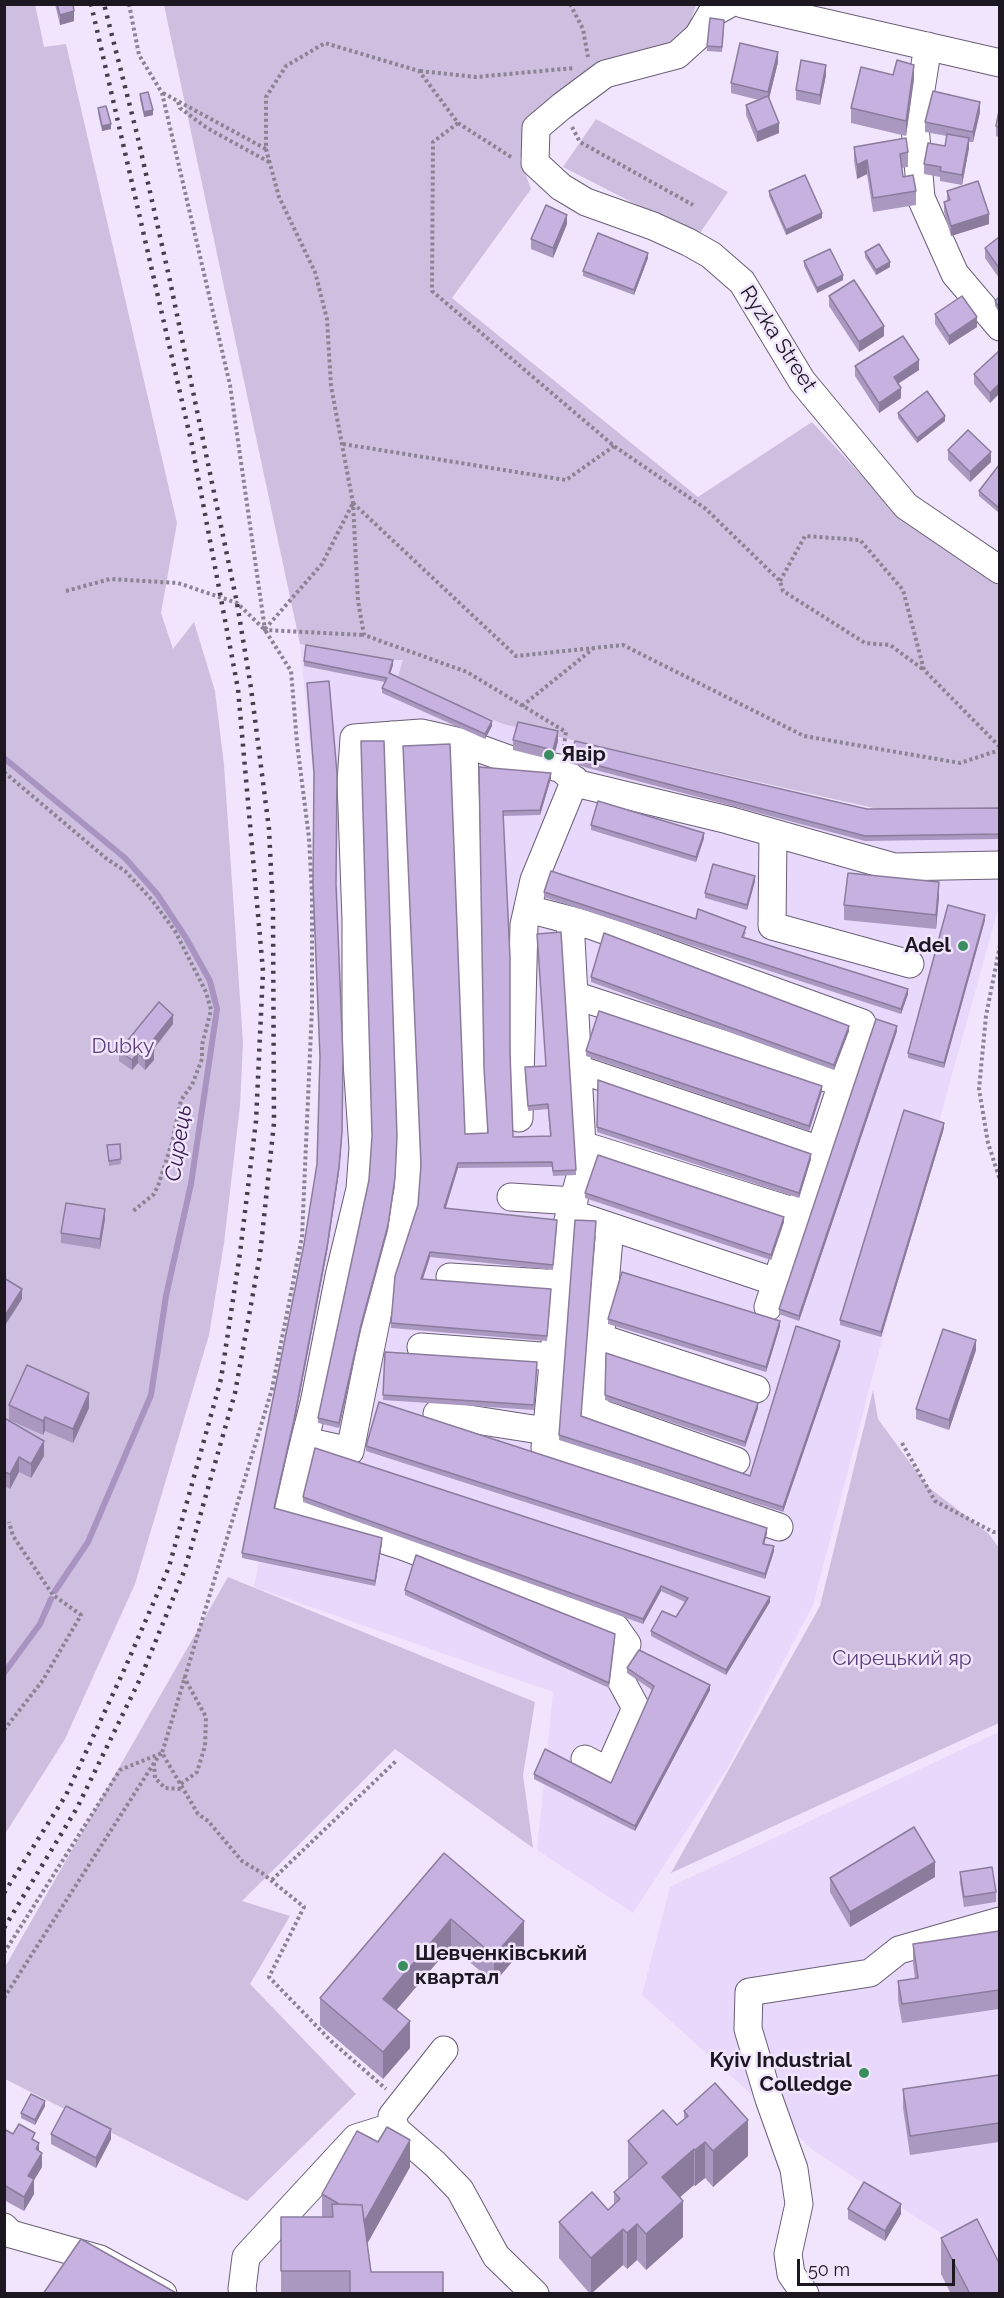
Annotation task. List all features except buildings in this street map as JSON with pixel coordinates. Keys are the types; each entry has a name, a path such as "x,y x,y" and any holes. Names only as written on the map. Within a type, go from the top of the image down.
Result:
{"street":[{"path":"535,164 536,128 598,70 677,55 698,36 711,14 729,4"},
{"path":"743,4 999,63"},
{"path":"928,46 924,59 915,126 921,198 955,274 999,327"},
{"name":"Ryzka Street","path":"535,164 561,187 586,202 653,225 711,255 726,268 742,282 802,381 906,506 999,570"},
{"path":"585,1760 608,1771 636,1708 618,1675 627,1644 615,1627 402,1546 287,1509 305,1441 360,1189 363,1148 356,1048 356,920 351,782 354,738 421,733 464,743 525,765 549,766 568,774 579,784 728,820 894,867 999,865"},
{"path":"305,1441 350,1450 383,1286 408,1191 393,735"},
{"path":"464,743 474,1128"},
{"path":"519,1118 524,925 534,880 568,774"},
{"path":"772,833 772,926 910,964"},
{"path":"528,909 594,926 862,1023 768,1307"},
{"path":"570,920 583,1166 566,1228 545,1448 779,1527"},
{"path":"574,995 842,1083"},
{"path":"578,1069 820,1150"},
{"path":"582,1145 799,1213"},
{"path":"511,1197 572,1207 610,1227 776,1282"},
{"path":"610,1227 594,1411 736,1461"},
{"path":"450,1276 561,1284"},
{"path":"601,1338 756,1389"},
{"path":"421,1347 554,1357"},
{"path":"437,1414 546,1431"},
{"path":"805,2294 791,2274 788,2254 799,2204 794,2169 769,2099 748,2029 749,1992 870,1973 899,1950 999,1921"},
{"path":"396,2131 393,2116 444,2049"},
{"path":"243,2294 246,2257 356,2138 385,2129 396,2131 435,2164 460,2190 496,2256 535,2294"},
{"path":"7,2231 99,2259 163,2294"}],"path":[{"path":"129,4 139,55 162,93 230,386 265,630"},
{"path":"364,635 358,602 353,502 331,386 327,319 315,272 279,197 269,162 266,149 266,97 285,66 325,43 419,71 476,77 598,70 570,4"},
{"path":"419,71 458,123 512,157 535,164"},
{"path":"162,93 266,149"},
{"path":"178,101 180,108 207,128 269,162"},
{"path":"562,106 580,142 693,205"},
{"path":"353,502 516,656 623,645 804,736 960,763 999,748 924,670 890,645 865,643 783,591 780,581 706,508 614,446 432,291 434,142 458,123"},
{"path":"343,444 566,480 614,446"},
{"path":"265,630 322,564 353,502"},
{"path":"780,581 805,536 860,540 903,590 924,670"},
{"path":"4,1998 162,1753 272,1389 302,1237 312,1007 312,895 309,838 297,743 291,670 265,630 237,603 178,583 110,579 66,591"},
{"path":"265,630 364,635 467,672 566,732 568,774"},
{"path":"522,706 595,648"},
{"path":"4,772 107,859 125,871 152,900 175,932 206,993 211,1010 202,1045 202,1059 192,1085 181,1100 172,1143 158,1186 154,1194 132,1212"},
{"path":"999,945 986,1016 979,1089 988,1143 999,1180"},
{"path":"902,1443 935,1501 993,1532 999,1532"},
{"path":"4,1730 43,1680 81,1615 53,1595 13,1536 9,1522"},
{"path":"154,1763 155,1778 165,1788 182,1786 197,1772 205,1746 206,1717 184,1676"},
{"path":"162,1753 198,1814 208,1821 242,1861 272,1880 304,1908 268,1977 331,2041 402,2103"},
{"path":"4,1953 120,1770 162,1753"},
{"path":"272,1880 396,1761"}],"shaded area":[{"path":"300,644 384,660 404,660 397,680 503,724 613,750 912,833 999,832 999,906 938,1125 813,1605 728,1767 633,1913 537,1850 553,1692 254,1587 309,1302 331,955"},
{"name":"Kyiv Industrial Colledge","path":"999,1732 999,2271 814,2151 642,1995 670,1887"}],"green space":[{"name":"Dubky","path":"35,4 44,47 66,44 177,523 161,613 173,649 194,622 215,691 224,765 243,1042 240,1106 224,1243 209,1335 135,1584 65,1739 5,1834 4,5"},
{"path":"164,5 696,5 684,39 528,128 520,160 531,189 452,298 698,497 812,422 905,522 999,586 999,822 909,816 503,724 397,680 403,660 384,660 300,644"},
{"path":"596,119 728,192 698,236 563,167"},
{"name":"Сирецький яр","path":"873,1390 878,1419 927,1486 989,1534 999,1548 999,1723 671,1873 820,1606"},
{"path":"228,1577 535,1702 523,1775 533,1848 395,1749 242,1901 290,1916 250,1984 356,2094 247,2201 5,2079 5,1967"}],"waterway":[{"name":"Сирець","path":"4,758 125,858 157,894 186,938 210,981 217,1009 191,1184 166,1296 151,1395 88,1542 55,1591"},
{"name":"Сирець","path":"4,1673 40,1624 51,1599"}],"railway":[{"path":"4,1893 66,1795 169,1567 221,1379 240,1253 256,1121 263,971 238,689 192,445 91,4"},
{"path":"4,1928 77,1808 141,1677 185,1569 235,1393 260,1255 274,1123 273,910 269,829 251,688 237,603 170,281 137,134 104,4"}],"place":[{"name":"Явір","path":"549,755"},
{"name":"Adel","path":"963,946"},
{"name":"Шевченківський квартал","path":"403,1966"},
{"name":"Kyiv Industrial Colledge","path":"864,2073"}]}
